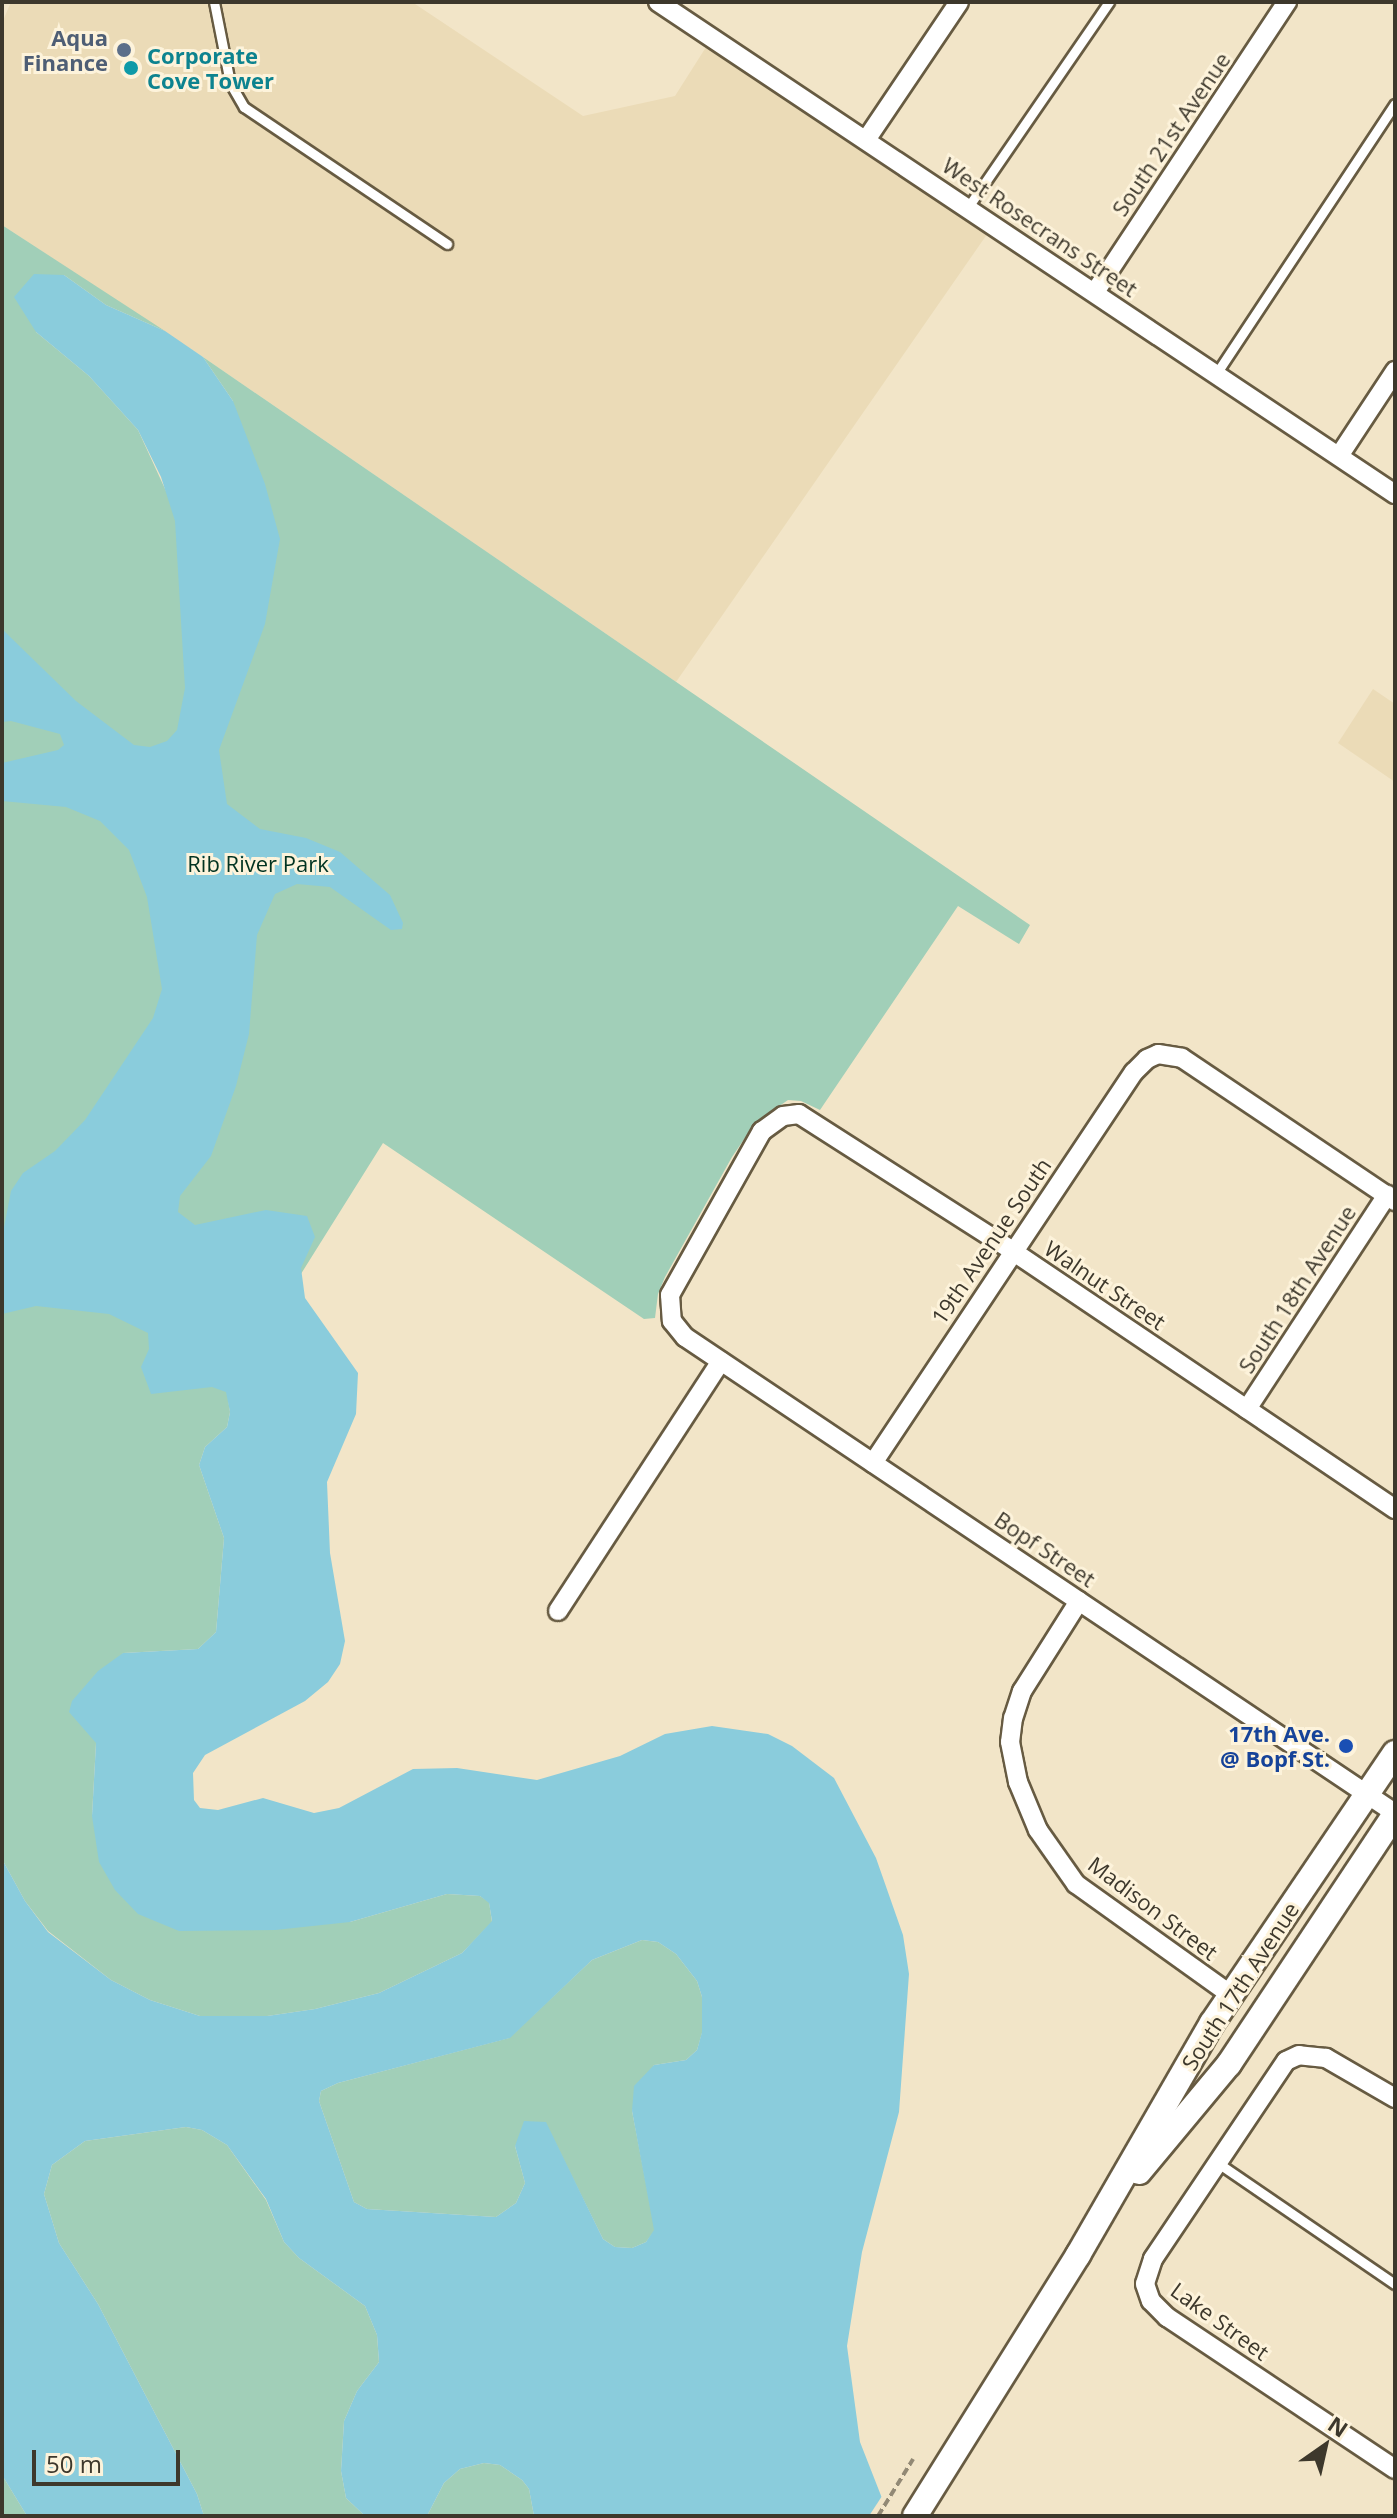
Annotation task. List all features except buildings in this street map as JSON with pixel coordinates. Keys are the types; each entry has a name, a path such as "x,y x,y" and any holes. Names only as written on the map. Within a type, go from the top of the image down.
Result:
{"main road":[{"name":"South 17th Avenue","path":"915,2516 1095,2227 1231,1995 1395,1753"},
{"name":"South 17th Avenue","path":"1095,2227 1234,2057 1395,1814"}],"street":[{"name":"West Rosecrans Street","path":"658,2 677,7 866,140 1395,494"},
{"path":"866,140 959,2"},
{"name":"South 21st Avenue","path":"1095,292 1287,2"},
{"path":"1339,456 1395,371"},
{"name":"19th Avenue South","path":"873,1463 1134,1072 1158,1054 1182,1058 1391,1198"},
{"name":"Walnut Street","path":"672,1321 670,1295 762,1131 783,1116 799,1114 812,1119 1013,1251 1395,1509"},
{"name":"South 18th Avenue","path":"1247,1409 1391,1198"},
{"name":"Bopf Street","path":"672,1321 685,1337 1395,1814"},
{"path":"558,1611 721,1361"},
{"name":"Madison Street","path":"1079,1601 1022,1691 1013,1718 1010,1742 1018,1782 1045,1841 1076,1884 1231,1995"},
{"path":"1218,2163 1278,2069 1299,2055 1313,2054 1338,2062 1395,2098"},
{"name":"Lake Street","path":"1218,2163 1150,2265 1145,2284 1151,2301 1167,2317 1395,2469"}],"lane":[{"path":"214,2 230,83 244,107 447,244"},
{"path":"968,207 1109,2"},
{"path":"1216,375 1395,104"},
{"path":"1218,2163 1395,2284"}],"path":[{"path":"878,2516 913,2459"}],"shaded area":[{"path":"11,2 412,2 583,116 675,96 708,44 990,230 676,682 203,357 2,225 2,23"},
{"path":"1373,689 1395,704 1395,782 1338,743"}],"green space":[{"name":"Rib River Park","path":"2,225 165,331 106,305 64,275 36,332 89,376 138,430 166,491 233,401 203,357 1030,925 1019,944 958,906 820,1110 801,1101 788,1100 755,1123 732,1157 665,1277 658,1294 655,1318 644,1319 383,1143 227,1392 230,1412 227,1427 205,1447 199,1465 224,1538 216,1632 198,1649 123,1653 96,1743 92,1816 350,1922 447,1894 480,1896 489,1902 492,1922 462,1953 379,1993 315,2009 267,2016 200,2016 150,2000 111,1980 48,1931 25,1901 2,1859"},
{"path":"642,1940 658,1942 676,1954 697,1981 702,1997 702,2033 697,2050 686,2060 654,2065 632,2111 655,2230 646,2242 632,2248 615,2247 603,2239 545,2122 515,2146 525,2183 516,2203 496,2217 367,2209 354,2202 319,2101 321,2091 338,2083 509,2038 592,1960"},
{"path":"186,2127 202,2130 227,2145 266,2200 284,2242 299,2258 365,2306 377,2335 379,2362 357,2391 344,2421 341,2471 346,2498 365,2516 204,2516 197,2494 98,2304 59,2243 44,2194 52,2165 85,2141"},
{"path":"484,2463 500,2465 522,2480 529,2489 534,2516 427,2516 444,2483 460,2469"},
{"path":"2,2475 27,2516 2,2516"}],"water":[{"path":"34,274 64,275 106,305 165,331 203,357 233,401 265,484 280,539 265,624 219,750 227,804 260,829 306,838 340,852 390,895 403,923 402,929 391,930 330,887 297,884 275,894 257,935 249,1034 236,1086 211,1156 180,1196 178,1212 195,1225 266,1210 307,1216 315,1237 301,1268 305,1298 358,1373 356,1414 327,1482 330,1553 345,1641 340,1664 328,1682 305,1701 205,1755 193,1773 194,1800 200,1808 218,1810 263,1798 314,1813 339,1808 413,1769 457,1768 537,1780 620,1756 665,1734 712,1726 768,1734 792,1746 834,1778 876,1858 903,1935 909,1974 899,2112 862,2252 847,2346 860,2442 889,2516 534,2516 529,2489 522,2480 500,2465 484,2463 460,2469 444,2483 427,2516 365,2516 346,2498 341,2471 344,2421 357,2391 379,2362 377,2335 365,2306 299,2258 284,2242 266,2199 227,2145 202,2130 186,2127 85,2141 52,2165 44,2194 59,2243 98,2304 197,2494 204,2516 27,2516 2,2475 2,1859 25,1901 48,1932 111,1980 150,2000 200,2016 267,2016 315,2009 379,1993 462,1953 492,1921 489,1903 480,1896 447,1894 350,1922 275,1930 179,1931 138,1914 115,1890 99,1862 92,1816 96,1743 69,1712 72,1701 98,1671 123,1653 198,1649 216,1632 224,1538 199,1465 205,1447 227,1427 230,1412 226,1392 212,1387 151,1394 141,1367 149,1349 148,1333 109,1314 36,1306 2,1314 2,1238 11,1191 23,1173 55,1151 85,1120 153,1018 162,989 147,897 129,850 100,821 66,807 2,801 2,763 58,750 64,745 60,734 11,721 2,722 2,629 76,701 134,745 150,747 167,741 177,730 185,688 175,521 161,477 138,430 89,376 36,332 14,297","holes":["642,1940 658,1942 676,1954 697,1981 702,1997 702,2032 697,2050 686,2060 654,2065 634,2086 632,2111 654,2230 646,2242 632,2248 615,2247 603,2239 546,2122 524,2121 515,2146 525,2183 516,2203 496,2217 367,2209 354,2202 319,2101 321,2091 338,2083 510,2038 592,1960"]}],"pier":[{"path":"884,2493 893,2516 869,2516"}],"place":[{"name":"Aqua Finance","path":"124,50"},
{"name":"Corporate Cove Tower","path":"131,68"},
{"name":"17th Ave. @ Bopf St.","path":"1346,1746"}]}
